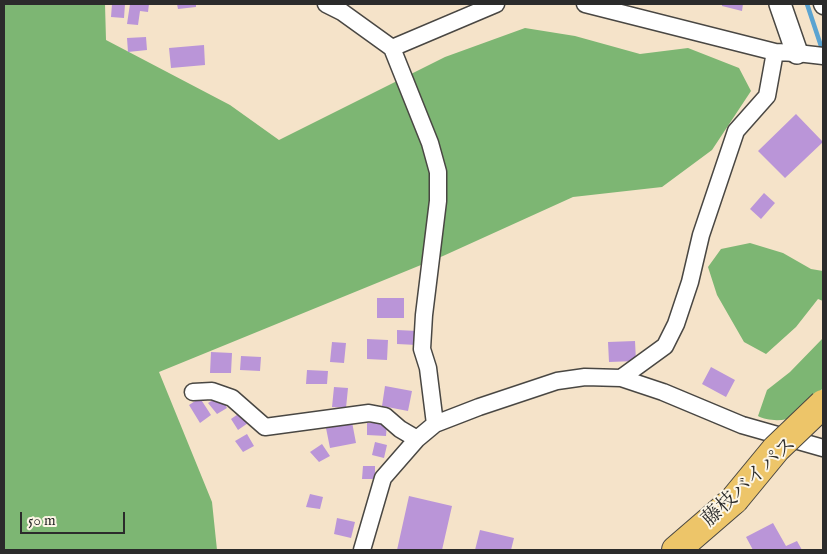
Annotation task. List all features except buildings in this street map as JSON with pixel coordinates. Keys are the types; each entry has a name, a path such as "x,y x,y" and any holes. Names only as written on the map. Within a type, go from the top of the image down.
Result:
{"highway":[{"path":"734,500 776,449 823,404"},
{"name":"藤枝バイパス","path":"676,550 734,500 823,415"},
{"path":"734,500 823,428"}],"street":[{"path":"326,4 342,12 392,48 430,143 438,172 438,200 424,315 422,349 428,368 435,424"},
{"path":"392,48 496,4"},
{"path":"585,4 775,52 823,56"},
{"path":"780,4 797,53"},
{"path":"621,378 665,346 676,324 690,282 701,235 736,131 767,96 775,52"},
{"path":"362,550 383,478 417,439 435,424 556,381 584,377 621,378 663,392 742,425 823,448"},
{"path":"193,392 212,391 232,398 266,427 368,412 385,416 400,429 417,439"}],"green space":[{"path":"4,4 105,4 106,40 230,105 279,140 445,57 525,28 575,36 640,54 688,48 739,68 751,91 712,150 662,187 573,197 443,256 159,372 212,502 217,550 4,550"},
{"path":"750,243 783,253 811,269 823,271 823,301 818,299 796,327 766,354 744,342 717,295 708,267 721,249"},
{"path":"823,338 823,388 800,411 790,418 776,420 758,416 767,390 790,372"}],"waterway":[{"path":"807,4 823,52"}]}
